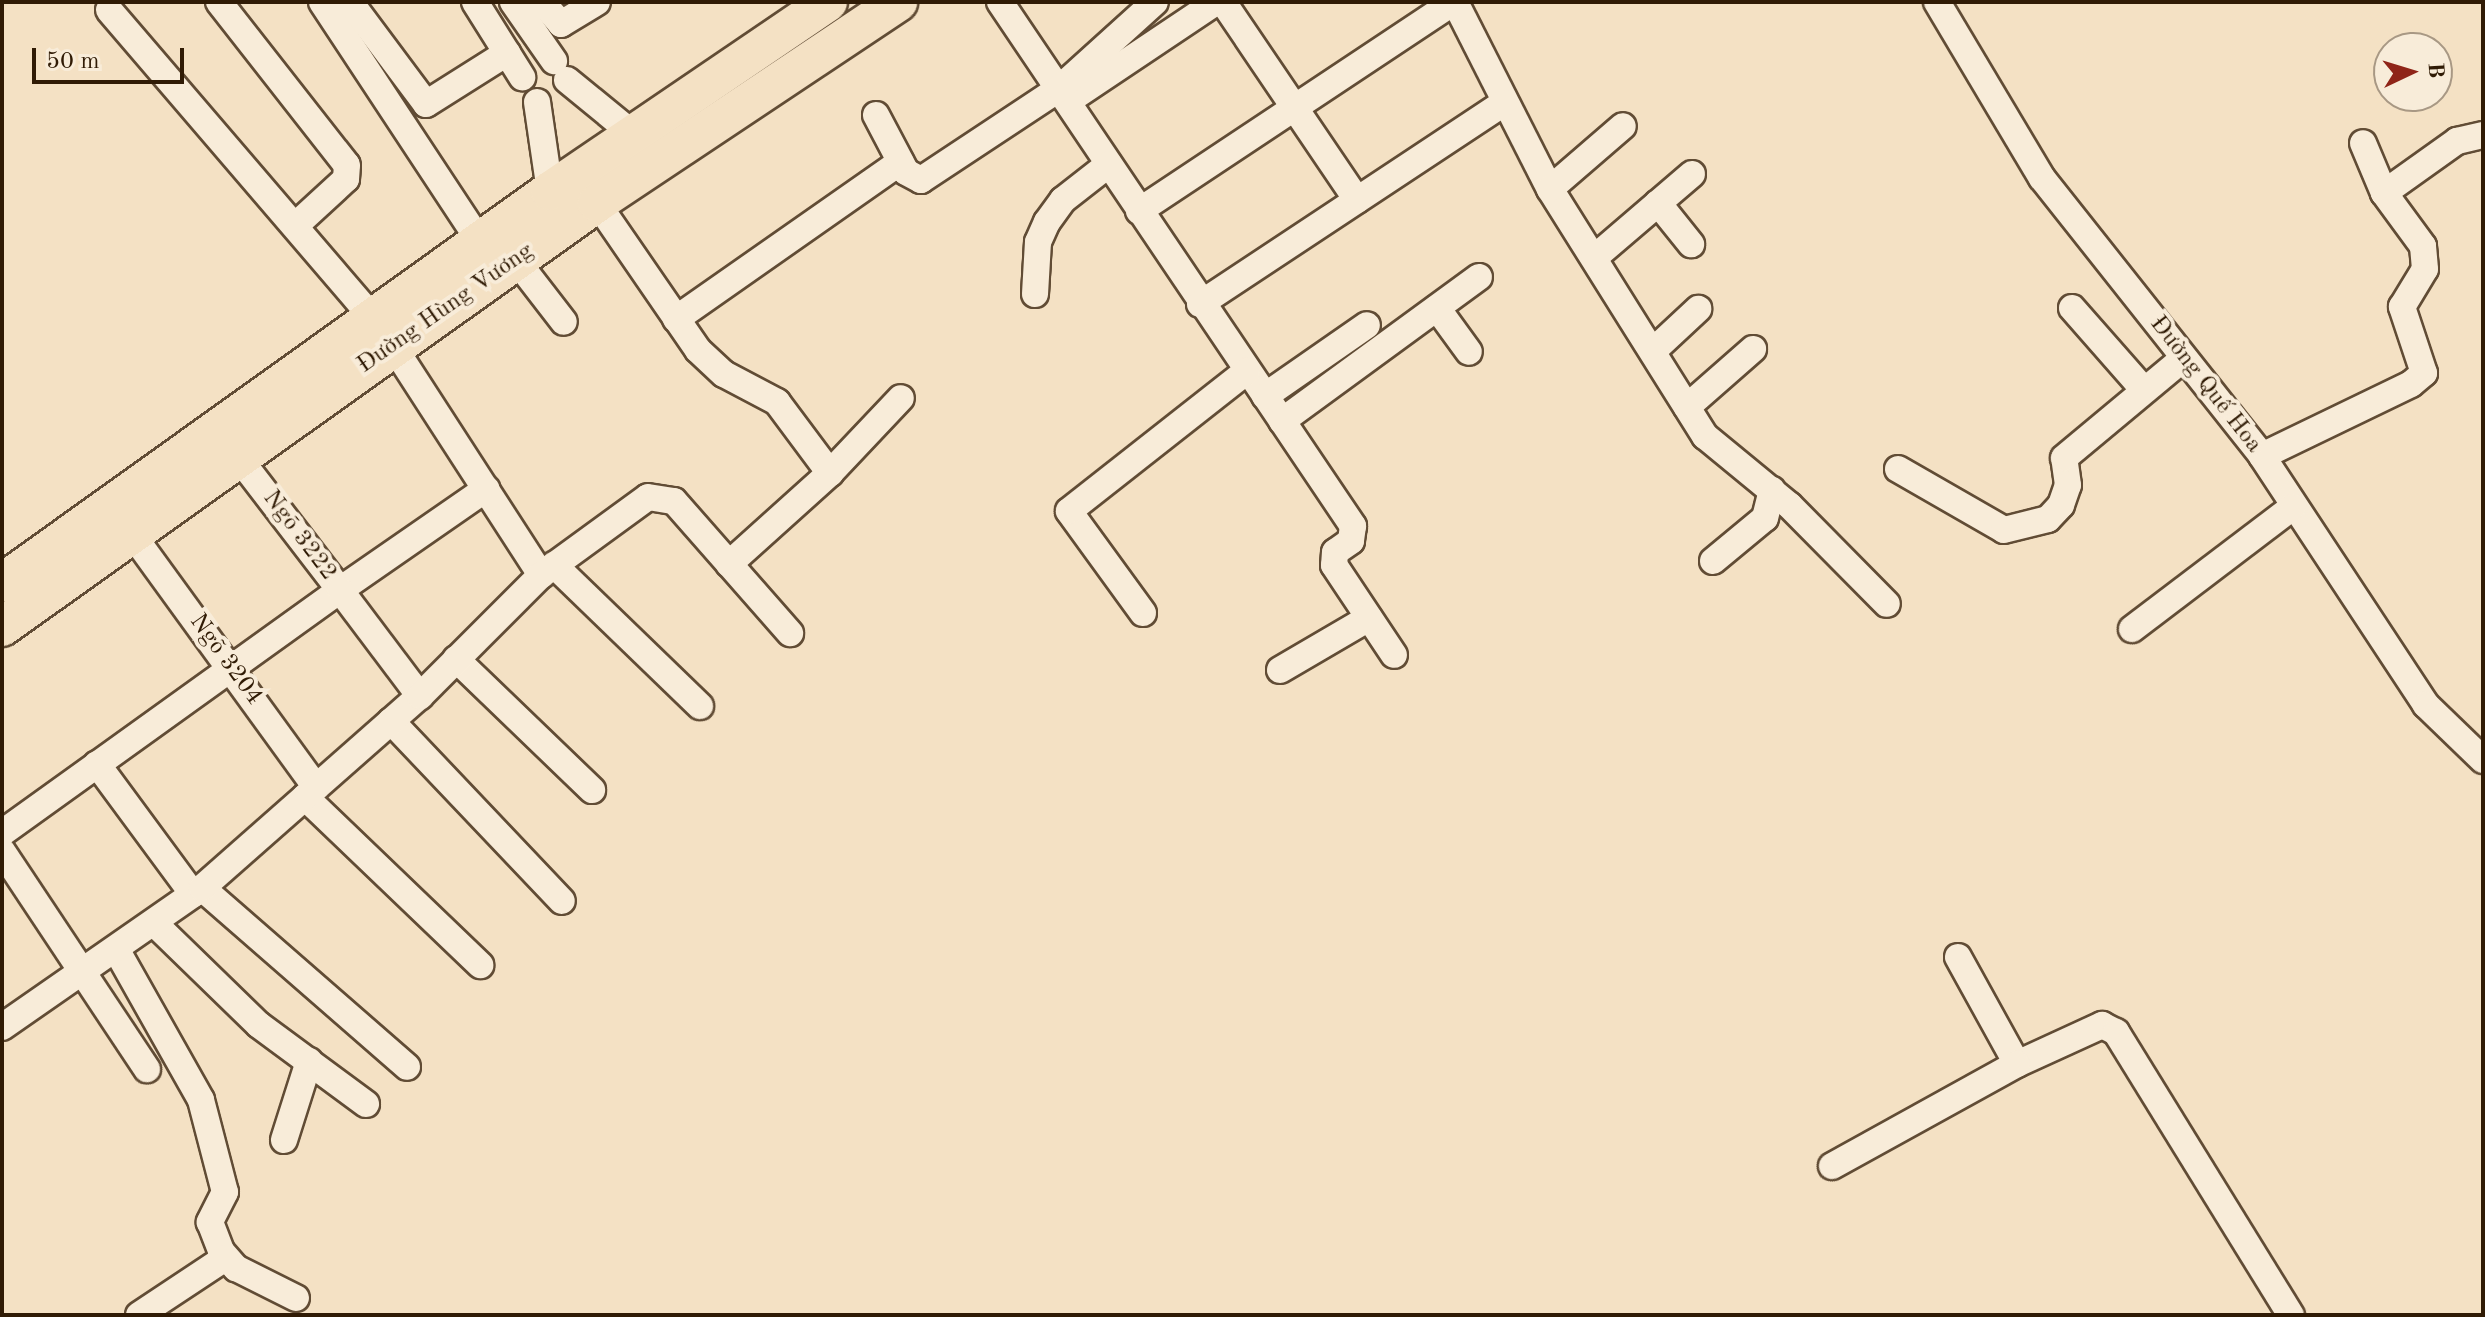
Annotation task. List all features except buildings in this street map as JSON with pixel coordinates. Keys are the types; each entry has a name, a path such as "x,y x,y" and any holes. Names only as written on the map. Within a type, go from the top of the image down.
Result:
{"highway":[{"name":"Đường Hùng Vương","path":"499,258 550,191 828,2"},
{"name":"Đường Hùng Vương","path":"2,583 383,332 499,258 597,203 898,2"},
{"name":"Đường Hùng Vương","path":"2,627 238,457 383,332"}],"street":[{"path":"219,2 347,165 346,179 297,224"},
{"path":"322,2 499,258 564,322"},
{"path":"350,2 426,104 507,53"},
{"path":"475,2 522,77"},
{"path":"513,2 560,71 633,134"},
{"path":"542,2 561,24 597,2"},
{"path":"1000,2 1064,94 1200,304 1353,526 1351,541 1335,552 1334,565 1394,655"},
{"path":"1064,94 1155,2"},
{"path":"876,115 910,178 929,176 1216,2"},
{"path":"1223,2 1357,200"},
{"path":"1139,211 1454,2 1550,189 1687,407 1722,455 1772,490 1887,604"},
{"name":"Đường Quế Hoa","path":"1937,2 2042,178 2262,456 2426,705 2483,760"},
{"path":"109,10 297,224 383,332 486,489 547,570 700,706"},
{"path":"537,102 550,191"},
{"path":"1200,304 1504,103"},
{"path":"1550,189 1623,126"},
{"path":"2384,193 2457,141 2483,135"},
{"path":"2262,456 2411,384 2424,373 2402,307 2425,269 2423,246 2384,193 2363,143"},
{"path":"676,319 900,162"},
{"path":"1035,294 1038,242 1047,222 1063,200 1109,164"},
{"path":"1594,258 1692,174"},
{"path":"597,203 676,319 715,367 777,402 830,473"},
{"path":"1658,203 1691,244"},
{"path":"1282,421 1479,277"},
{"path":"1437,308 1469,352"},
{"path":"2072,308 2144,390"},
{"path":"1653,351 1698,309"},
{"path":"1265,396 1367,325"},
{"path":"1687,407 1753,349"},
{"path":"1898,469 2004,530 2048,519 2061,505 2068,485 2064,458 2184,358"},
{"path":"1143,613 1069,511 1247,371"},
{"path":"729,564 830,473 901,398"},
{"name":"Ngõ 3222","path":"238,457 340,590 486,489"},
{"path":"1713,561 1759,525 1772,490"},
{"path":"2,1027 198,891 420,696 547,570 648,497 661,496 674,501 790,633"},
{"path":"2132,629 2293,507"},
{"name":"Ngõ 3204","path":"132,534 230,667 311,792 480,965"},
{"path":"147,1069 3,851 97,764 340,590 420,696"},
{"path":"1280,670 1369,618"},
{"path":"456,659 592,790"},
{"path":"391,721 562,901"},
{"path":"97,764 198,891 407,1067"},
{"path":"154,923 259,1025 366,1104"},
{"path":"116,949 201,1100 225,1192 210,1222 225,1258 263,1284 296,1298"},
{"path":"1958,957 2017,1064"},
{"path":"1832,1166 2017,1064 2102,1025 2116,1032 2291,1315"},
{"path":"284,1140 309,1061"},
{"path":"139,1315 225,1258"}]}
